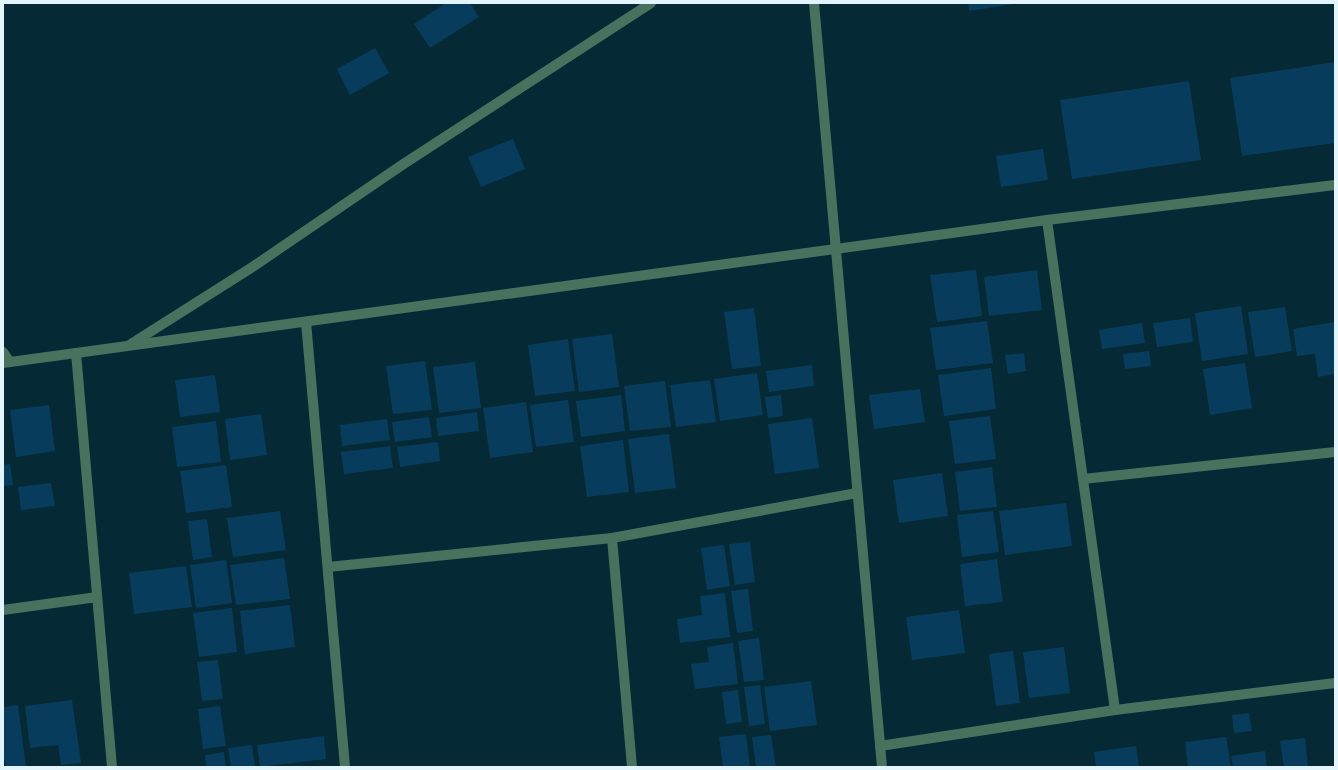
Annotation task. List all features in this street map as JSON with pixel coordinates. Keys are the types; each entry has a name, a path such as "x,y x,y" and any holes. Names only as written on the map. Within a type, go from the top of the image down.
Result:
{"street":[{"path":"128,346 254,266 402,164 650,3"},
{"path":"814,3 882,767"},
{"path":"3,352 6,363 1047,220 1335,185"},
{"path":"1047,220 1115,710"},
{"path":"306,322 345,767"},
{"path":"76,353 112,767"},
{"path":"1083,479 1335,452"},
{"path":"328,567 612,538 857,494"},
{"path":"612,538 632,767"},
{"path":"3,610 97,597"},
{"path":"880,746 1115,710 1335,683"}],"building":[{"path":"446,3 470,3 479,17 430,48 414,24"},
{"path":"968,3 1014,3 1014,4 969,11"},
{"path":"375,48 389,73 350,95 337,69"},
{"path":"1335,62 1335,143 1242,156 1230,78"},
{"path":"1189,81 1201,160 1072,179 1060,100"},
{"path":"513,139 525,169 481,187 468,157"},
{"path":"1043,149 1048,180 1001,187 996,156"},
{"path":"976,270 982,316 937,322 930,275"},
{"path":"1037,270 1042,310 989,316 984,277"},
{"path":"1241,306 1248,354 1202,361 1195,313"},
{"path":"1285,307 1292,351 1255,357 1248,312"},
{"path":"754,308 761,366 732,369 724,312"},
{"path":"1190,318 1193,342 1157,347 1153,323"},
{"path":"987,321 993,363 936,370 930,328"},
{"path":"1335,322 1335,374 1318,377 1315,354 1297,356 1293,329"},
{"path":"1142,323 1145,343 1102,349 1099,330"},
{"path":"612,334 619,387 579,392 572,339"},
{"path":"568,339 575,391 535,396 528,345"},
{"path":"1149,351 1151,366 1125,369 1123,354"},
{"path":"1024,353 1026,371 1008,374 1005,355"},
{"path":"425,361 432,410 393,414 386,366"},
{"path":"475,362 481,408 439,413 433,367"},
{"path":"1245,363 1252,408 1210,415 1203,369"},
{"path":"812,365 814,386 769,392 766,371"},
{"path":"991,368 996,409 944,416 938,375"},
{"path":"757,373 763,415 720,421 714,379"},
{"path":"215,375 220,412 180,417 175,380"},
{"path":"710,380 716,422 676,427 670,385"},
{"path":"665,381 671,427 630,431 624,386"},
{"path":"920,389 925,422 874,429 869,395"},
{"path":"621,395 625,431 581,437 576,401"},
{"path":"781,395 783,416 768,418 765,397"},
{"path":"568,400 574,442 536,447 530,405"},
{"path":"526,402 533,452 490,458 483,408"},
{"path":"49,405 55,451 16,457 10,410"},
{"path":"477,412 479,431 438,436 436,418"},
{"path":"261,414 267,455 230,460 225,419"},
{"path":"990,416 996,459 955,464 949,421"},
{"path":"429,417 432,437 395,442 392,422"},
{"path":"812,418 819,468 775,474 768,424"},
{"path":"387,419 390,440 342,446 340,425"},
{"path":"216,421 221,462 177,467 172,427"},
{"path":"669,434 676,488 635,493 628,439"},
{"path":"623,440 629,492 587,497 580,446"},
{"path":"438,442 440,461 400,467 397,447"},
{"path":"390,446 393,468 344,474 341,452"},
{"path":"10,464 13,485 3,486 3,465"},
{"path":"226,465 232,507 186,513 180,471"},
{"path":"992,467 997,507 960,511 955,472"},
{"path":"942,473 948,516 899,523 893,480"},
{"path":"51,483 55,506 21,510 18,487"},
{"path":"1066,503 1072,546 1005,555 999,511"},
{"path":"280,511 286,550 233,557 227,518"},
{"path":"993,511 999,552 962,557 957,515"},
{"path":"207,519 212,557 193,560 188,521"},
{"path":"750,542 755,582 735,585 729,544"},
{"path":"724,545 730,586 707,590 701,548"},
{"path":"284,558 290,599 236,605 230,565"},
{"path":"997,559 1003,602 965,606 960,564"},
{"path":"226,560 232,603 196,608 190,565"},
{"path":"186,566 192,607 134,614 129,573"},
{"path":"748,589 753,631 737,633 731,591"},
{"path":"725,593 730,637 680,643 677,619 702,615 700,596"},
{"path":"290,605 295,647 245,654 240,611"},
{"path":"232,608 237,652 199,657 193,613"},
{"path":"959,610 965,653 912,660 906,617"},
{"path":"759,638 764,680 744,682 738,641"},
{"path":"733,643 738,684 695,689 691,664 709,662 707,647"},
{"path":"1064,647 1070,693 1029,698 1023,652"},
{"path":"1013,651 1020,703 996,706 989,654"},
{"path":"218,660 223,699 202,701 197,662"},
{"path":"811,681 817,725 770,731 764,687"},
{"path":"760,685 765,724 749,726 744,687"},
{"path":"738,690 742,722 726,724 722,692"},
{"path":"72,700 81,763 61,765 58,745 30,748 25,706"},
{"path":"18,705 26,767 6,767 5,761 3,761 3,707"},
{"path":"220,706 226,746 203,749 198,709"},
{"path":"1249,713 1252,731 1234,733 1232,715"},
{"path":"746,734 750,767 723,767 719,737"},
{"path":"771,735 776,767 756,767 752,737"},
{"path":"324,736 326,759 260,767 257,745"},
{"path":"1226,737 1231,767 1188,767 1185,742"},
{"path":"1305,738 1308,767 1284,767 1280,741"},
{"path":"252,745 255,767 231,767 228,748"},
{"path":"1136,746 1139,767 1096,767 1094,752"},
{"path":"1265,751 1267,767 1233,767 1231,756"},
{"path":"224,752 226,767 206,767 205,755"}]}
